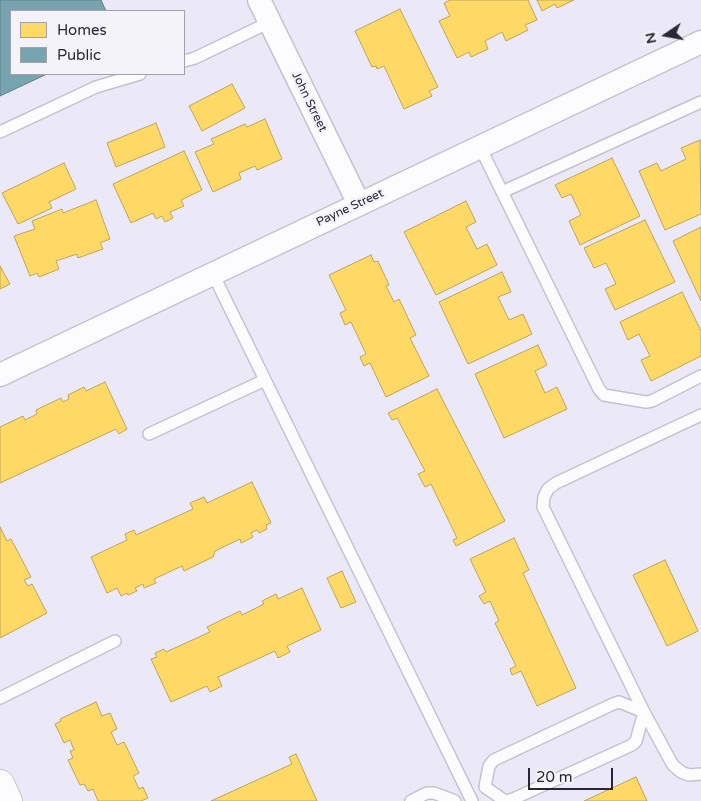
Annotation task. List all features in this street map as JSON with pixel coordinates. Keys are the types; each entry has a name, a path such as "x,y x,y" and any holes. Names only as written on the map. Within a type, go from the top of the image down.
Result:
{"main road":[{"path":"0,784 8,801"}],"street":[{"name":"John Street","path":"259,0 359,204"},
{"name":"Payne Street","path":"0,375 480,147 700,47"}],"lane":[{"path":"185,61 195,58 270,22"},
{"path":"0,132 96,87 137,75"},
{"path":"502,192 701,102"},
{"path":"480,147 604,395 646,402 652,401 701,376"},
{"path":"212,274 471,798"},
{"path":"149,434 265,380"},
{"path":"701,415 556,483 548,489 544,497 543,507 644,712 673,765 681,772 689,775 701,774"},
{"path":"0,698 115,641"},
{"path":"411,801 427,793 434,793 455,801 471,798 485,787 489,766 494,760 619,702 644,712"},
{"path":"485,787 506,801 632,745 636,741 644,712"}],"building: Homes":[{"path":"450,0 528,0 537,20 525,25 528,30 506,41 502,32 485,41 488,49 471,57 469,52 457,58 439,21 450,16 444,3"},
{"path":"537,0 574,0 557,8 555,4 542,11"},
{"path":"400,9 438,87 429,91 432,96 404,109 384,66 377,69 376,66 372,67 355,31"},
{"path":"232,84 245,108 202,131 189,106"},
{"path":"265,119 282,159 257,170 255,166 239,173 241,179 213,192 195,152 214,144 211,139 245,124 247,127"},
{"path":"156,123 165,147 116,167 107,143"},
{"path":"700,140 701,214 665,230 639,171 657,163 661,171 686,159 681,148"},
{"path":"184,151 202,190 181,200 184,206 170,212 173,218 165,222 162,216 156,219 153,213 131,223 113,184"},
{"path":"612,158 640,216 580,245 569,221 581,215 571,194 562,198 555,185"},
{"path":"64,163 76,189 49,202 52,208 18,224 2,193"},
{"path":"96,200 110,239 100,243 103,249 78,258 77,254 56,261 59,269 39,277 37,273 30,276 14,236 35,229 32,221 62,209 63,213"},
{"path":"466,201 476,222 466,227 477,249 487,244 497,265 436,295 404,232"},
{"path":"645,220 675,282 615,310 605,289 616,284 606,263 594,268 584,248"},
{"path":"701,227 701,301 673,241"},
{"path":"371,255 374,262 378,261 389,285 386,286 394,302 399,299 416,335 410,338 429,376 386,397 370,363 364,366 360,357 366,354 351,322 345,325 340,313 346,310 329,275"},
{"path":"0,266 10,284 0,289"},
{"path":"502,272 511,292 498,297 509,320 523,314 532,334 468,364 439,302"},
{"path":"682,292 701,331 701,356 651,381 641,360 650,356 639,334 628,340 620,322"},
{"path":"538,345 547,365 535,371 545,393 557,387 567,409 504,438 475,374"},
{"path":"105,382 127,429 119,434 116,429 0,483 0,427 23,416 25,420 37,414 36,410 61,398 63,402 69,399 68,395 84,387 86,391"},
{"path":"437,389 505,521 456,546 453,540 457,538 431,484 425,487 418,474 425,471 397,418 392,420 388,413"},
{"path":"252,482 271,523 266,525 267,529 259,533 257,530 251,533 253,537 241,543 240,539 215,551 213,557 184,571 182,566 154,579 156,583 144,588 143,584 135,588 137,591 128,595 127,593 121,596 117,588 107,593 91,557 127,540 125,534 134,530 136,535 193,509 190,503 204,497 207,503"},
{"path":"0,527 7,541 11,539 31,577 24,580 28,586 32,584 47,613 0,638"},
{"path":"514,538 529,570 523,573 576,688 537,706 521,671 512,675 510,669 516,666 495,623 499,621 490,601 484,604 479,596 486,592 470,559"},
{"path":"665,560 698,631 667,646 633,575"},
{"path":"342,571 356,602 341,608 327,578"},
{"path":"302,588 321,630 287,646 290,652 278,658 275,651 218,677 222,686 210,692 207,686 171,702 151,659 157,657 155,653 164,649 166,652 210,632 207,627 240,611 242,615 264,604 262,601 276,594 278,599"},
{"path":"96,702 102,716 110,713 117,729 111,732 117,745 124,742 139,773 133,776 139,789 143,787 148,798 141,801 98,801 93,789 88,791 84,784 80,785 68,760 73,758 70,751 74,750 70,740 64,743 55,724 61,721 60,719"},
{"path":"296,754 317,801 211,801 292,764 289,757"},
{"path":"636,777 647,801 584,801"}],"building: Public":[{"path":"0,0 101,0 106,10 10,10 10,75 45,75 0,96"}]}
